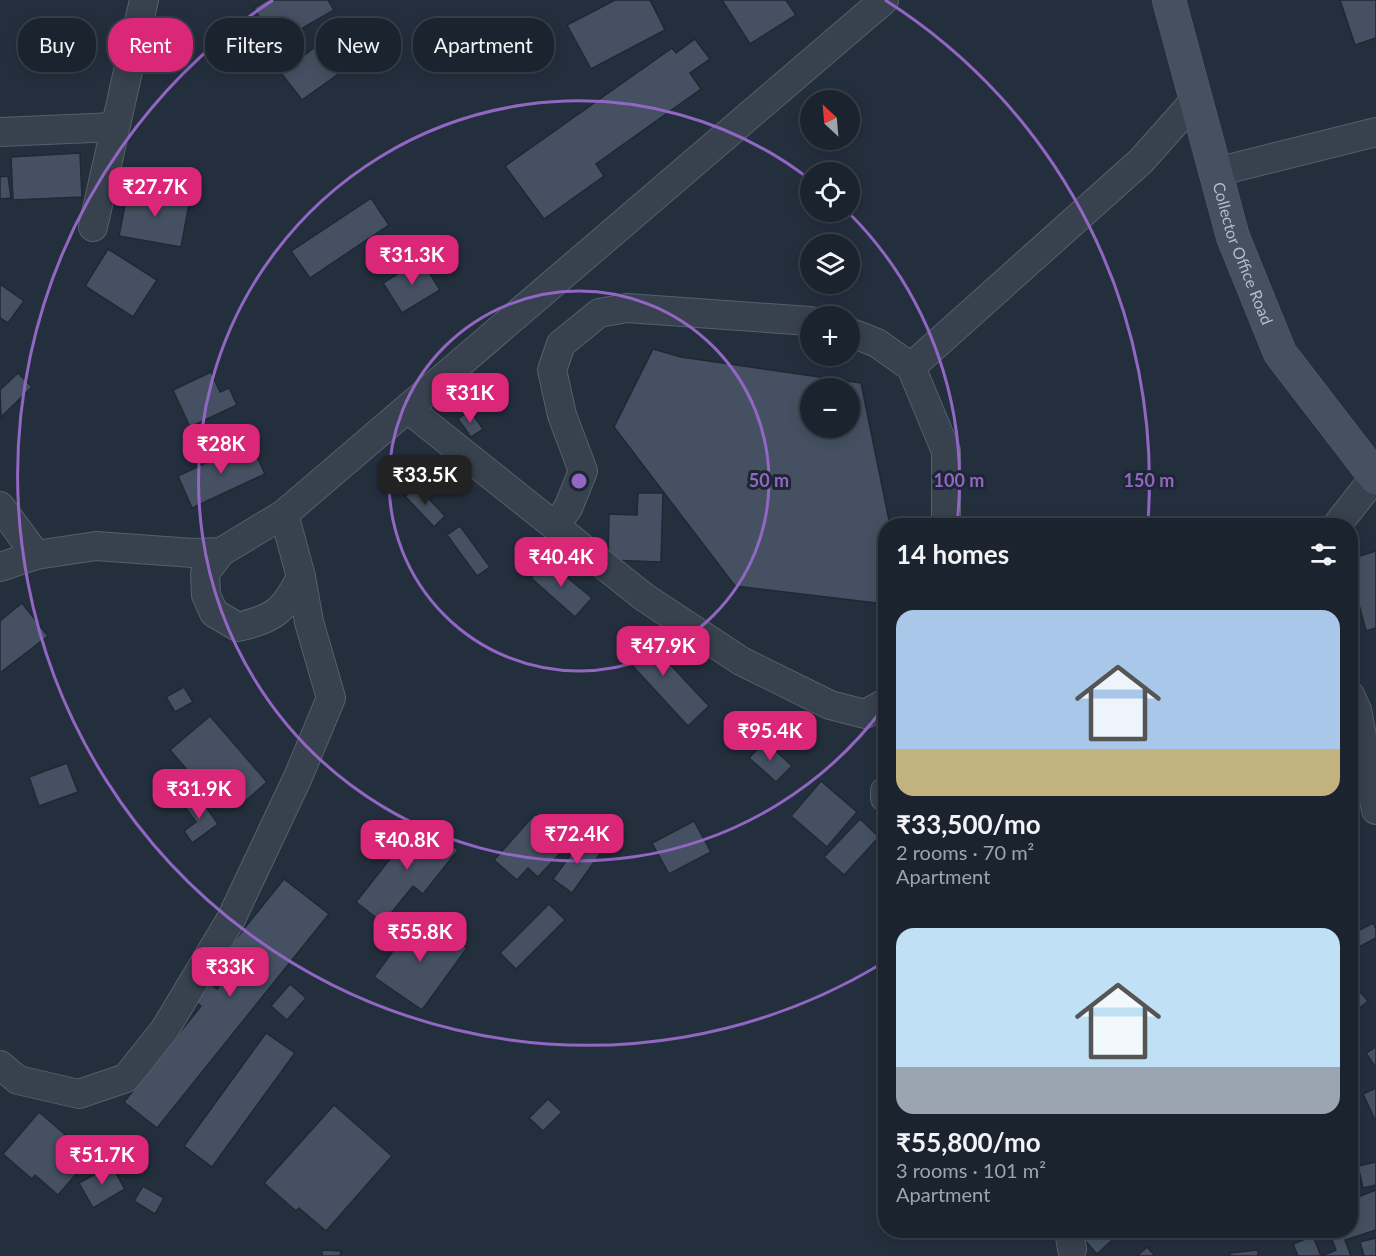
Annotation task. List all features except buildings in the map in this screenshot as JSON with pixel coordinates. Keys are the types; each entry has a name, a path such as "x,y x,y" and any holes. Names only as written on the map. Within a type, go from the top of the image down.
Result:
{"main road":[{"name":"Collector Office Road","path":"1169,0 1233,237 1280,353 1376,477"}],"street":[{"path":"93,227 144,0"},
{"path":"301,577 288,602 264,621 238,627 214,613 206,595 205,573 220,552 284,514 884,0"},
{"path":"911,367 1141,161 1197,98"},
{"path":"0,132 115,127"},
{"path":"1216,172 1376,132"},
{"path":"555,526 568,508 583,471 562,415 552,370 561,344 599,313 627,308 800,320"},
{"path":"860,336 877,343 911,367 946,451 946,518"},
{"path":"408,409 644,597 741,661 830,705 865,714 878,707"},
{"path":"1343,518 1376,477"},
{"path":"0,506 36,555"},
{"path":"0,1065 18,1080 79,1094 126,1078 165,1029 231,919 298,777 331,698 309,622 301,577 284,514"},
{"path":"0,567 36,555 96,546 193,553 220,552"},
{"path":"1358,706 1376,810"}]}
